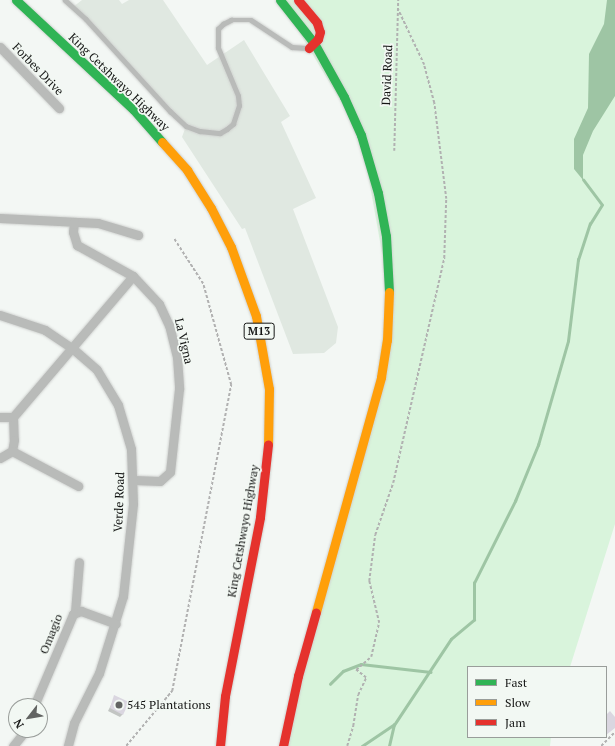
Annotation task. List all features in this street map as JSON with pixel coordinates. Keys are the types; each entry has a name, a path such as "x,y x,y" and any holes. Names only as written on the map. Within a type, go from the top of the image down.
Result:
{"highway":[{"name":"King Cetshwayo Highway","path":"16,0 133,109 187,170 211,208 231,247 256,316 269,389 269,438 260,517 224,704 220,746"},
{"path":"280,0 344,97 370,163 386,236 388,317 381,377 291,708 283,746"},
{"path":"298,0 319,28 320,35 311,46"},
{"path":"291,708 293,746"}],"street":[{"name":"Forbes Drive","path":"0,48 59,108"},
{"path":"0,218 110,225 138,236"},
{"name":"La Vigna","path":"74,222 74,236 80,248 133,276 165,314 177,357 180,379 170,472 160,481 134,480"},
{"path":"0,458 12,451 14,440 13,417 133,276"},
{"name":"Verde Road","path":"0,315 45,330 72,348 97,370 118,405 131,449 134,480 123,596 116,624 99,673 74,723 68,746"},
{"path":"0,416 13,417"},
{"path":"12,451 78,486"},
{"path":"75,612 79,562"},
{"name":"Omagio","path":"37,698 70,618 75,612 81,611 116,624"},
{"path":"13,746 20,738"}],"lane":[{"path":"65,0 86,19 170,111 186,126 200,131 220,134 233,124 238,111 238,96 218,48 218,29 223,24 231,20 251,20 292,47 311,46"}],"path":[{"name":"David Road","path":"394,151 398,0"},
{"path":"347,746 354,726 358,695 366,678 356,670 372,657 378,623 369,581 375,534 393,483 444,258 446,199 434,103 424,65 398,10"},
{"path":"126,746 172,691 231,385 203,284 174,239"},
{"path":"601,746 615,732"}],"shaded area":[{"path":"82,0 119,0 122,4 129,0 163,0 207,65 244,40 290,116 281,122 316,198 293,209 338,327 336,343 324,353 293,354 245,228 242,229 182,137 186,126 73,7"},
{"path":"280,0 615,0 615,524 570,666 467,666 467,738 551,738 550,746 283,746 371,420 389,292 361,135"},
{"path":"607,0 615,0 615,96 593,131 583,155 583,180 574,169 574,139 588,108 589,54 604,24"}],"building":[{"name":"545 Plantations","path":"114,695 129,702 123,715 110,708"},
{"path":"610,711 615,717 615,728 607,734 607,714"}],"waterway":[{"path":"389,746 394,725 451,639 474,620 474,583 515,501 538,445 568,341 578,260 590,224 602,205 583,180"},
{"path":"330,684 343,671 361,664 431,672"},
{"path":"362,746 393,725"}],"traffic: fast":[{"path":"16,0 133,109 162,142"},
{"path":"280,0 314,43 344,97 361,135 378,193 386,236 389,292"}],"traffic: slow":[{"path":"162,142 187,170 211,208 231,247 256,316 269,389 268,444"},
{"path":"316,612 381,377 387,340 389,292"}],"traffic: jam":[{"path":"298,0 317,23 320,32 318,39 309,48"},
{"path":"220,746 225,696 260,517 268,444"},
{"path":"283,746 298,676 316,612"}],"place":[{"name":"545 Plantations","path":"119,705"}]}
